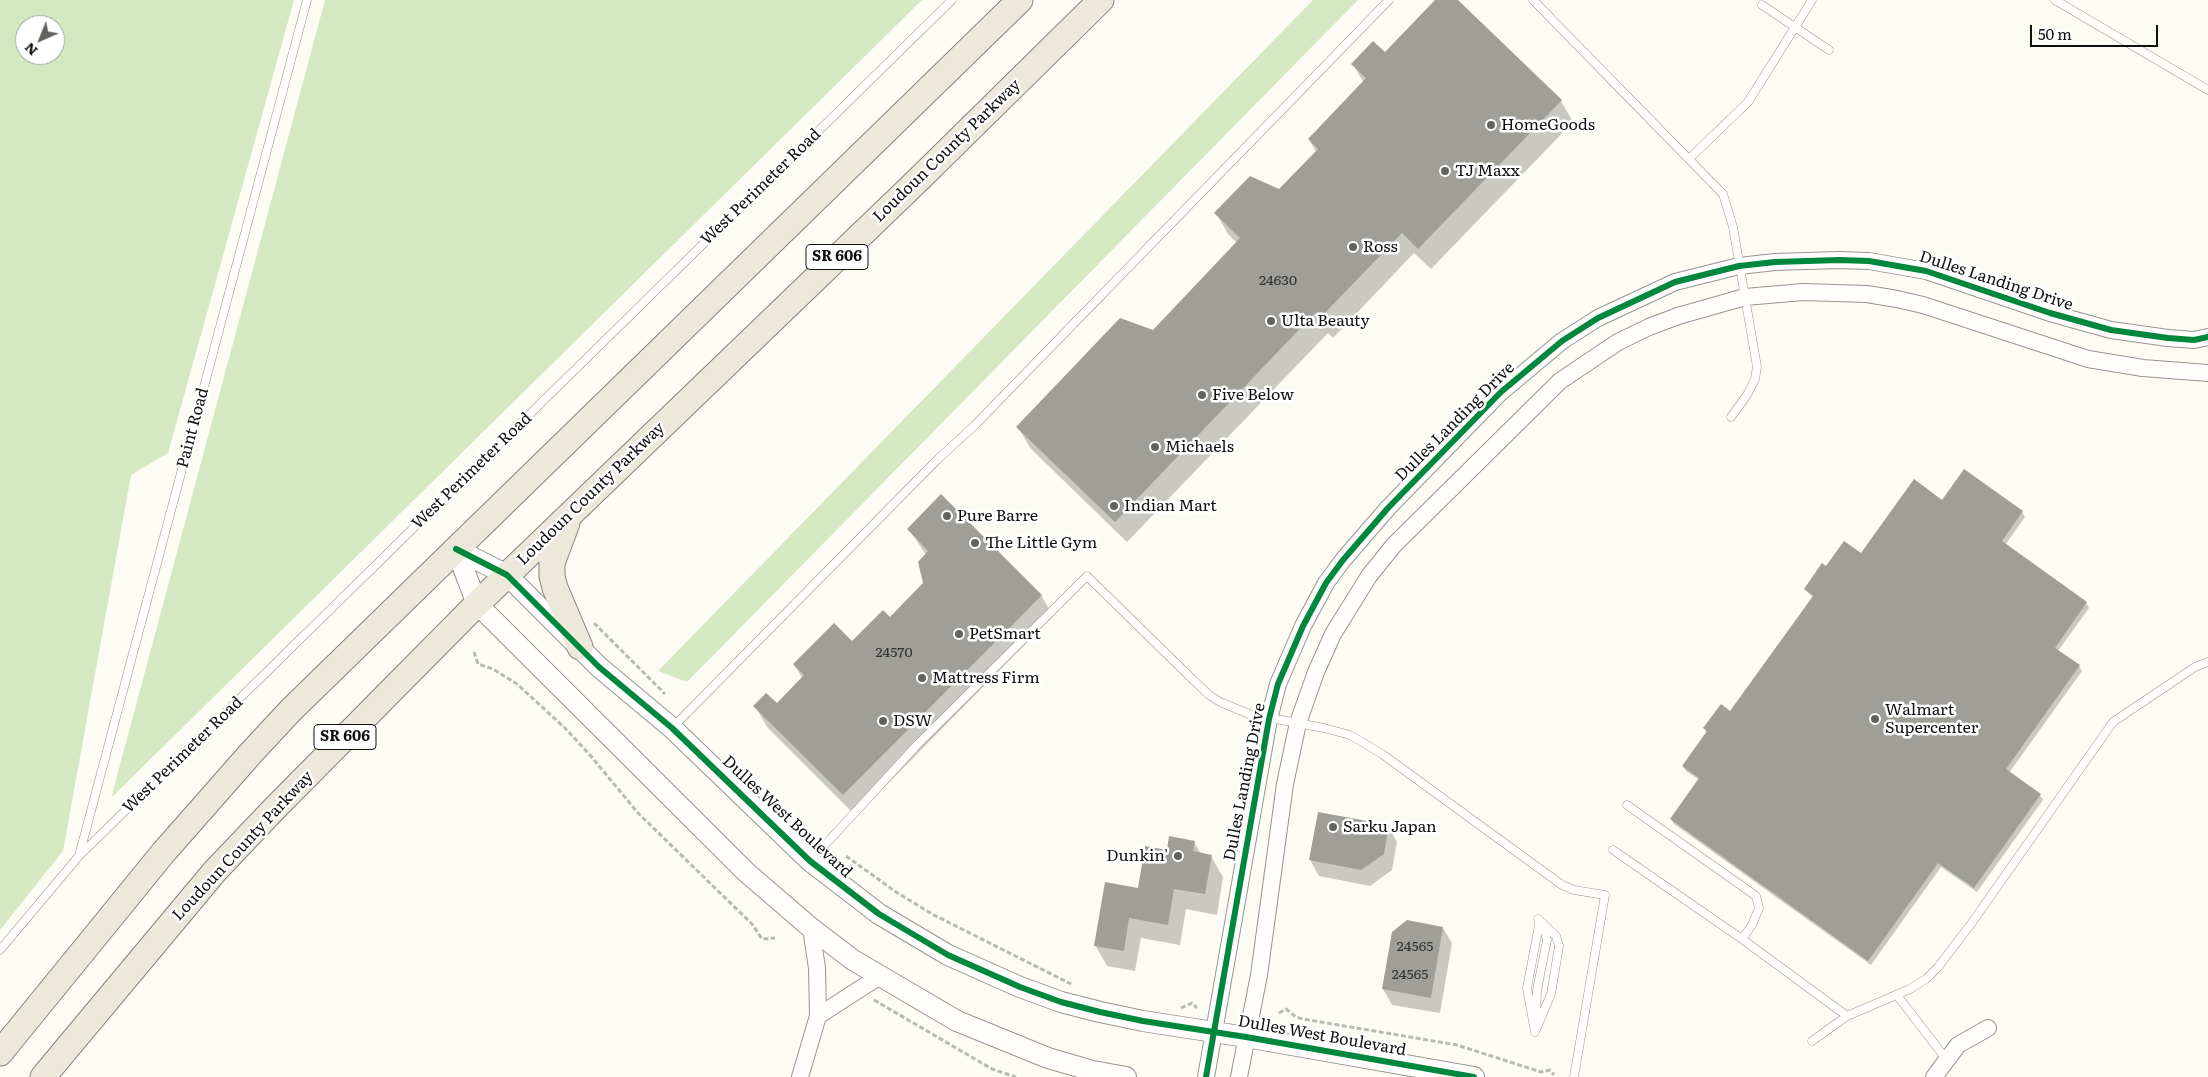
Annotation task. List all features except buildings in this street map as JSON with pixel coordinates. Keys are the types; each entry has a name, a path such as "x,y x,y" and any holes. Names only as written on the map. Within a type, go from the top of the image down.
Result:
{"main road":[{"path":"0,1053 129,894 251,753 336,666 1020,0"},
{"name":"Loudoun County Parkway","path":"43,1077 216,871 275,808 506,575 916,182 1101,0"},
{"path":"572,513 560,538 552,563 552,576 555,588 580,647"}],"street":[{"name":"Dulles Landing Drive","path":"1206,1077 1269,719 1278,684 1299,634 1326,583 1348,554 1388,508 1502,392 1562,341 1598,318 1675,282 1739,266 1810,260 1868,261 1926,271 2080,323 2142,335 2194,340 2208,337"},
{"path":"1239,1077 1259,975 1286,784 1298,723 1316,672 1333,634 1369,576 1394,545 1560,381 1604,351 1649,327 1685,314 1745,297 1803,292 1867,294 1923,305 2088,359 2143,368 2208,373"},
{"name":"Dulles West Boulevard","path":"456,549 506,575 616,682 672,728 810,861 879,914 920,940 985,973 1061,1002 1143,1021 1474,1077"},
{"path":"456,549 477,604 725,852 811,928 853,960 957,1021 1057,1061 1093,1071 1126,1077"},
{"path":"800,1077 818,1016 817,968 811,928"},
{"path":"818,1016 880,976"},
{"path":"1934,1077 1958,1045 1988,1028"}],"lane":[{"name":"Paint Road","path":"79,856 306,0"},
{"name":"West Perimeter Road","path":"0,950 79,856 952,0"},
{"path":"672,728 937,460 974,426 1389,0"},
{"path":"1533,0 1690,158 1723,194 1733,227 1757,367 1755,379 1747,395 1731,417"},
{"path":"1690,158 1748,102 1812,0"},
{"path":"2055,0 2208,90"},
{"path":"1762,5 1828,50"},
{"path":"810,861 917,745 1087,576 1209,695 1231,708 1269,719 1336,730 1362,742 1562,885 1574,890 1605,896 1574,1077"},
{"path":"1812,1041 1847,1016 1910,989 1926,978 1947,956 2114,722 2196,667 2208,662"},
{"path":"1626,805 1756,896 1759,908 1752,925 1742,938"},
{"path":"1613,850 1742,938 1847,1016"},
{"path":"1535,1032 1551,994 1558,946 1556,936 1540,921"},
{"path":"1535,1032 1538,990 1547,940 1540,921"},
{"path":"1535,1032 1527,988 1540,921"},
{"path":"1896,995 1946,1059"}],"path":[{"path":"590,620 665,694"},
{"path":"474,652 478,664 503,674 546,710 590,755 638,813 752,924 762,939 775,938"},
{"path":"846,856 896,892 932,914 1077,987"},
{"path":"857,990 992,1069 1016,1077"},
{"path":"1174,1008 1180,1008 1192,1003 1197,1008"},
{"path":"1279,1013 1286,1009 1296,1017 1303,1019 1457,1046 1541,1072 1550,1070 1554,1075"}],"green space":[{"path":"0,0 294,0 168,453 131,475 63,851 0,930"},
{"path":"325,0 922,0 112,797 113,791"},
{"path":"1313,0 1358,0 687,682 658,671"}],"cycle path":[{"path":"1206,1077 1269,719 1278,684 1303,626 1326,583 1343,560 1388,508 1501,392 1562,341 1598,318 1675,282 1739,266 1775,262 1839,260 1869,261 1926,271 2050,313 2111,330 2194,340 2208,337"},
{"path":"456,549 507,575 599,667 672,728 810,861 879,914 948,955 1020,987 1061,1002 1100,1012 1143,1021 1474,1077"}],"place":[{"name":"HomeGoods","path":"1491,125"},
{"name":"TJ Maxx","path":"1445,171"},
{"name":"Ross","path":"1353,247"},
{"name":"Ulta Beauty","path":"1271,321"},
{"name":"Five Below","path":"1202,395"},
{"name":"Michaels","path":"1155,447"},
{"name":"Indian Mart","path":"1114,506"},
{"name":"Pure Barre","path":"947,516"},
{"name":"The Little Gym","path":"975,543"},
{"name":"PetSmart","path":"959,634"},
{"name":"Mattress Firm","path":"922,678"},
{"name":"Walmart Supercenter","path":"1875,719"},
{"name":"DSW","path":"883,721"},
{"name":"Sarku Japan","path":"1333,827"},
{"name":"Dunkin'","path":"1178,856"}]}
